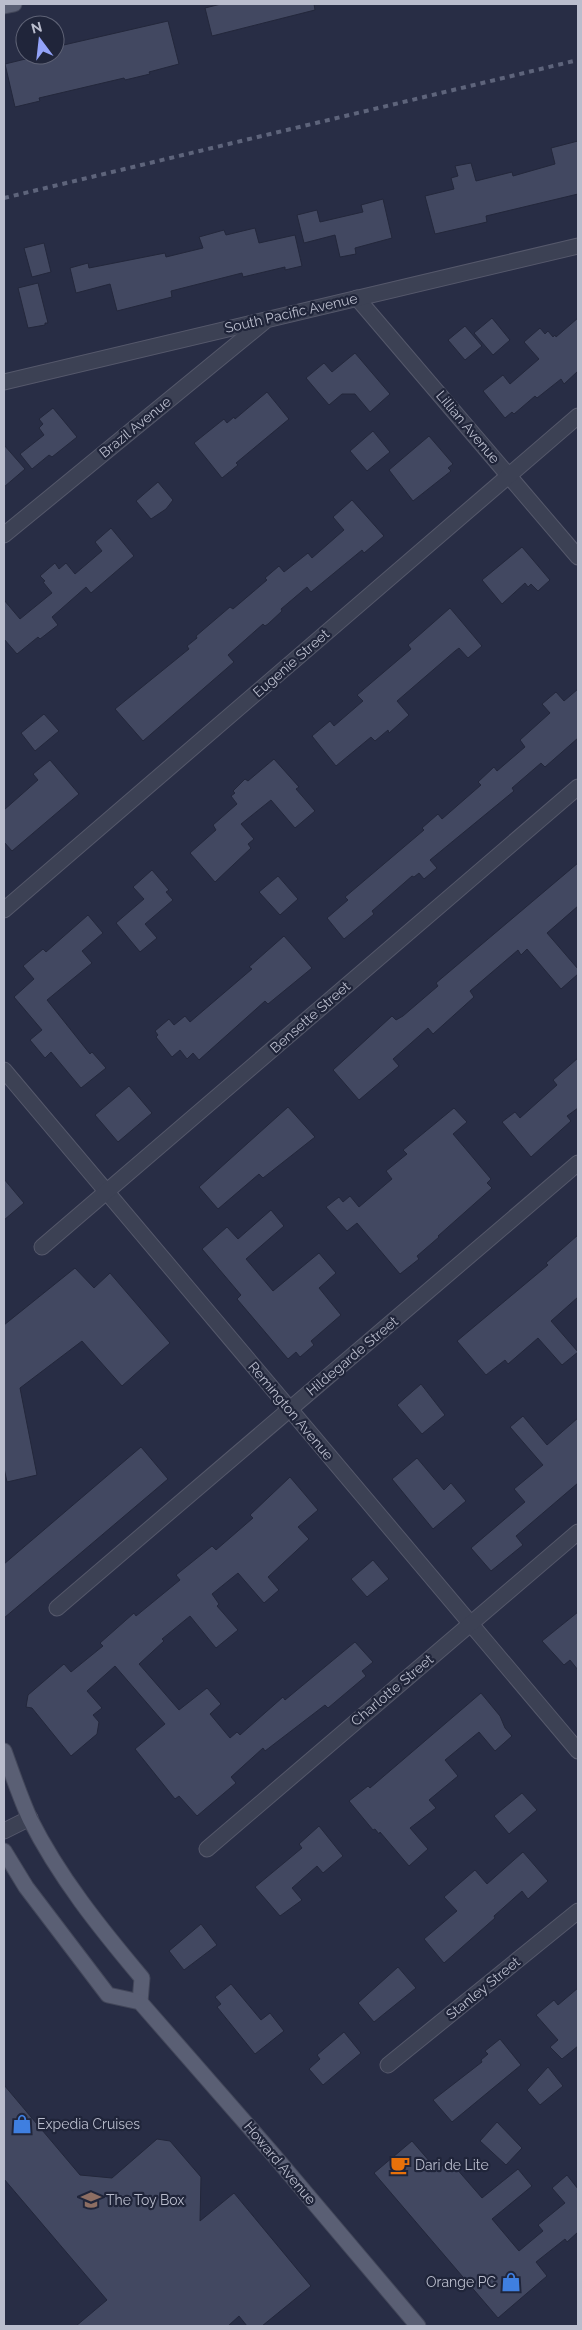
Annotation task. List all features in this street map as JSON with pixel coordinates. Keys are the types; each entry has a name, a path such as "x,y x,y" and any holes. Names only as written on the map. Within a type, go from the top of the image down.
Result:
{"main road":[{"path":"4,6 14,4"},
{"path":"4,1751 30,1818 56,1865 88,1912 142,1978 140,2002 108,1995 26,1887 4,1850"},
{"name":"Howard Avenue","path":"140,2002 271,2152 418,2326"}],"street":[{"name":"South Pacific Avenue","path":"4,382 578,246"},
{"name":"Lillian Avenue","path":"357,298 578,557"},
{"name":"Brazil Avenue","path":"4,535 267,319"},
{"name":"Eugenie Street","path":"4,910 578,416"},
{"name":"Bensette Street","path":"42,1247 578,787"},
{"name":"Remington Avenue","path":"4,1070 578,1751"},
{"name":"Hildegarde Street","path":"57,1608 578,1163"},
{"name":"Charlotte Street","path":"207,1849 578,1532"},
{"path":"4,1831 30,1818"},
{"name":"Stanley Street","path":"388,2065 578,1911"}],"building":[{"path":"221,4 314,4 315,10 212,36 205,8"},
{"path":"168,21 179,64 149,72 150,74 125,80 124,78 39,98 40,101 15,107 5,64 15,62 15,65 65,65 65,45"},
{"path":"578,141 578,194 486,216 487,222 435,234 425,196 454,189 451,178 458,176 455,166 471,163 476,181 512,172 513,176 555,164 551,148"},
{"path":"383,199 392,238 355,248 356,254 340,257 335,235 304,243 297,215 317,210 320,222 363,212 361,205"},
{"path":"255,228 259,243 295,235 302,266 285,270 285,267 243,277 242,273 171,291 172,297 117,311 110,284 76,293 70,268 88,263 89,268 165,253 166,257 203,248 199,237 224,230 226,235"},
{"path":"44,243 51,272 32,277 24,248"},
{"path":"38,283 48,323 28,328 18,288"},
{"path":"492,318 510,340 493,355 474,333"},
{"path":"578,318 578,371 564,384 561,379 537,398 535,396 514,414 512,412 505,418 483,391 503,375 510,384 539,359 524,342 540,328 545,334 548,331 553,337 555,335 556,337"},
{"path":"465,326 482,346 465,360 448,340"},
{"path":"355,353 390,394 370,412 355,394 342,394 329,405 306,378 324,363 332,372"},
{"path":"267,392 289,419 236,463 238,465 222,478 194,443 224,419 227,423 234,417 235,419"},
{"path":"53,408 77,437 52,457 49,455 32,469 20,454 44,435 39,428 43,424 39,419"},
{"path":"373,431 390,452 367,471 350,451"},
{"path":"429,436 453,464 448,468 451,471 413,501 389,470"},
{"path":"4,445 25,469 4,487"},
{"path":"158,482 173,500 166,509 151,519 136,501"},
{"path":"352,500 384,536 364,553 362,550 311,592 307,587 281,609 282,611 268,624 265,626 263,624 228,655 234,662 143,741 115,709 189,649 187,646 197,638 196,636 230,607 233,609 267,580 265,578 279,566 284,572 308,553 312,558 344,530 333,517"},
{"path":"111,528 134,556 91,593 86,587 52,617 58,625 40,639 38,637 17,654 4,639 4,600 20,619 52,593 40,576 55,563 59,569 66,563 75,574 102,551 95,542"},
{"path":"522,547 550,580 538,591 531,584 528,587 525,583 502,604 482,580"},
{"path":"450,608 482,646 468,658 459,648 455,651 397,701 409,715 389,733 388,730 375,741 371,737 336,766 312,736 330,721 334,726 363,701 357,695 411,649 408,645"},
{"path":"578,689 578,738 545,767 541,763 512,788 514,791 430,860 437,868 424,879 419,873 414,877 412,876 372,911 374,914 344,939 327,918 348,900 345,897 424,830 422,828 438,814 442,819 481,785 478,782 494,767 497,771 525,747 520,740 550,713 542,704 556,692 564,701"},
{"path":"44,714 59,731 35,751 21,733"},
{"path":"274,759 299,787 296,789 315,811 295,828 271,800 241,824 254,839 248,844 251,848 215,882 190,853 216,830 213,825 237,804 231,796 235,793 233,791 245,779 248,781"},
{"path":"50,760 79,794 12,851 4,842 4,810 38,780 33,774"},
{"path":"578,863 578,906 547,933 578,969 578,974 561,989 527,949 521,955 518,950 470,991 474,997 433,1034 428,1028 393,1059 399,1066 359,1100 333,1070 392,1016 396,1020 403,1016 438,986 436,983"},
{"path":"152,870 169,890 166,892 173,900 145,924 157,938 140,952 116,923 144,899 133,887"},
{"path":"278,876 298,899 280,915 259,892"},
{"path":"88,915 103,933 82,951 92,963 47,1000 90,1054 92,1052 106,1068 81,1088 51,1052 45,1058 30,1040 42,1030 14,997 34,979 23,966 43,949 46,952"},
{"path":"284,936 312,968 268,1004 265,1001 199,1060 193,1053 187,1059 180,1050 172,1057 156,1037 158,1035 155,1031 169,1019 174,1025 185,1016 190,1022 252,969 249,967"},
{"path":"578,1058 578,1108 567,1116 571,1121 531,1157 502,1122 515,1112 520,1118 557,1085 553,1080"},
{"path":"129,1086 152,1113 118,1142 95,1115"},
{"path":"288,1107 315,1137 263,1178 259,1174 218,1209 199,1187"},
{"path":"454,1108 467,1122 453,1134 491,1179 487,1183 492,1188 417,1256 419,1259 400,1274 357,1223 347,1231 326,1207 339,1197 343,1202 350,1196 359,1207 392,1179 386,1171 407,1154 403,1150"},
{"path":"4,1179 24,1203 4,1220"},
{"path":"271,1210 284,1226 246,1259 273,1291 319,1253 336,1273 319,1288 341,1315 311,1341 314,1345 300,1357 296,1352 288,1359 237,1299 241,1295 202,1249 227,1227 238,1239"},
{"path":"578,1235 578,1297 551,1321 578,1352 562,1365 538,1338 508,1364 505,1360 486,1375 457,1341 548,1265 546,1263"},
{"path":"75,1268 94,1288 110,1273 170,1343 122,1386 82,1341 20,1388 37,1475 7,1482 4,1468 4,1325"},
{"path":"421,1384 445,1415 422,1434 397,1405"},
{"path":"523,1416 547,1445 578,1418 578,1483 516,1536 523,1545 491,1571 471,1548 525,1502 514,1489 543,1465 510,1427"},
{"path":"141,1447 168,1479 4,1618 4,1564"},
{"path":"417,1458 444,1490 451,1483 466,1501 433,1529 392,1479"},
{"path":"290,1477 318,1510 298,1527 309,1539 268,1577 279,1590 264,1603 238,1573 212,1594 219,1604 217,1606 238,1630 216,1648 190,1616 162,1639 164,1641 139,1664 179,1710 207,1688 221,1704 210,1714 230,1738 237,1732 240,1735 283,1697 285,1700 355,1642 373,1662 362,1671 366,1676 328,1708 325,1705 265,1751 263,1748 231,1777 236,1783 197,1816 179,1796 175,1799 135,1749 165,1724 115,1666 87,1691 102,1708 93,1715 99,1722 97,1734 71,1756 32,1708 26,1707 28,1695 64,1664 71,1672 103,1646 100,1643 134,1613 136,1616 180,1580 176,1575 212,1546 216,1550 253,1518 250,1515"},
{"path":"373,1560 389,1579 367,1597 351,1579"},
{"path":"578,1612 578,1670 570,1660 564,1665 542,1641"},
{"path":"481,1693 500,1716 505,1728 512,1736 495,1751 479,1732 445,1760 458,1776 429,1800 436,1808 410,1828 428,1849 409,1866 380,1832 379,1834 375,1829 373,1830 349,1801 368,1786 370,1788"},
{"path":"522,1793 537,1810 509,1834 494,1816"},
{"path":"319,1826 343,1856 323,1873 317,1866 292,1888 302,1900 280,1916 255,1887 302,1848 299,1844"},
{"path":"523,1852 548,1881 528,1899 522,1891 494,1916 495,1918 444,1963 424,1939 457,1911 444,1897 475,1870 487,1884"},
{"path":"201,1924 217,1945 184,1970 169,1951"},
{"path":"398,1967 416,1988 374,2022 358,2003"},
{"path":"231,1984 261,2020 270,2013 284,2031 255,2054 217,2007 221,2004 215,1997"},
{"path":"578,1988 578,2046 562,2059 550,2047 558,2040 536,2015 554,2000 558,2005"},
{"path":"344,2032 361,2053 323,2085 309,2069 320,2059 317,2055"},
{"path":"500,2039 521,2065 452,2122 433,2100 482,2062 481,2060 488,2054 485,2051"},
{"path":"548,2067 563,2086 540,2105 527,2090"},
{"path":"4,2085 80,2175 112,2178 157,2139 170,2141 201,2177 200,2221 234,2193 311,2286 262,2326 247,2326 239,2316 228,2326 76,2326 107,2300 4,2179"},
{"path":"497,2122 522,2148 506,2165 480,2141"},
{"path":"412,2141 437,2170 449,2160 482,2198 518,2169 532,2186 492,2219 519,2251 543,2231 538,2225 565,2203 552,2188 567,2175 578,2189 578,2232 567,2242 565,2239 536,2262 547,2276 498,2318 374,2173"}],"railway":[{"path":"4,198 578,60"}],"place":[{"name":"Expedia Cruises","path":"22,2124"},
{"name":"Dari de Lite","path":"400,2165"},
{"name":"The Toy Box","path":"91,2200"},
{"name":"Orange PC","path":"511,2282"}]}
